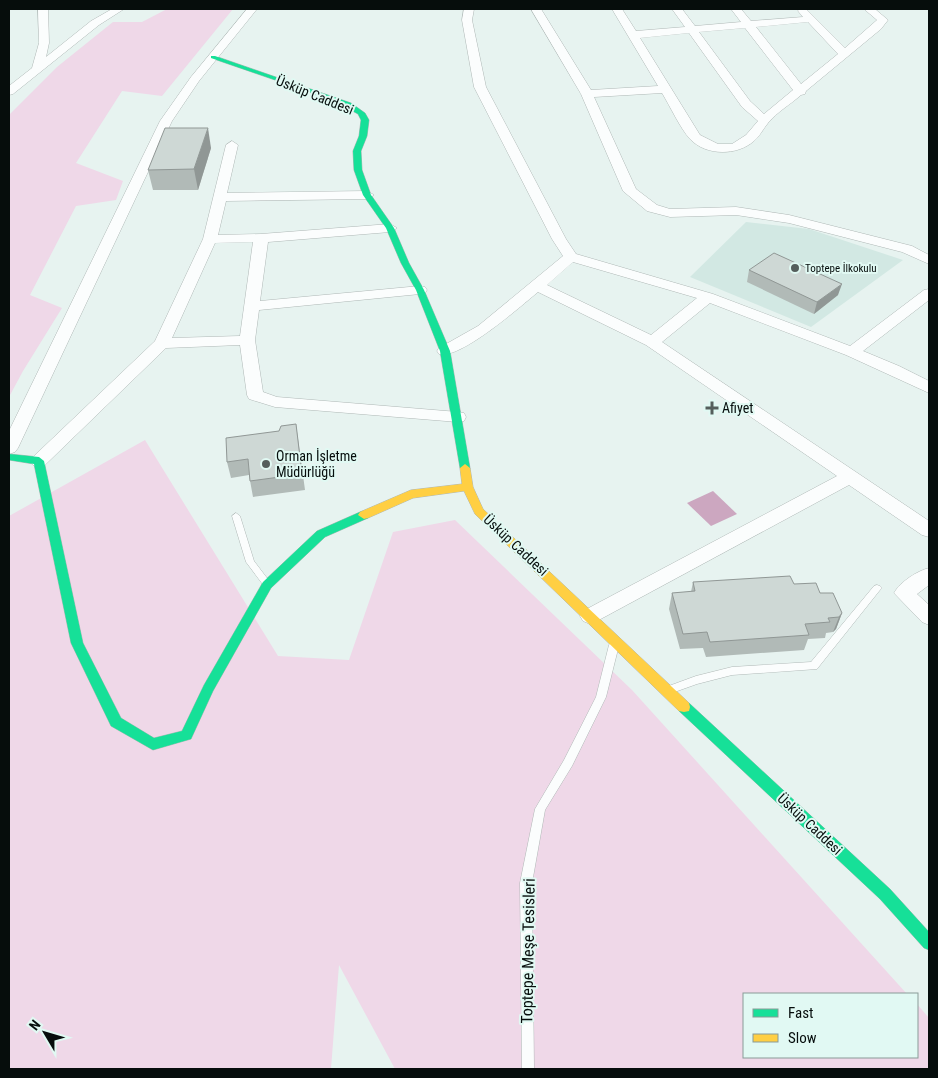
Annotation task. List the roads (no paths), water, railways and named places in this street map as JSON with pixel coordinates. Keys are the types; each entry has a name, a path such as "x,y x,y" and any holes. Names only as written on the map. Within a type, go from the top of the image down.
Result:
{"street":[{"path":"37,69 44,43 43,9"},
{"path":"9,92 95,23 119,9"},
{"path":"9,448 166,121 195,79 252,9"},
{"path":"468,9 467,20 480,87 559,239 571,257 708,297 852,352 893,369 929,388"},
{"path":"536,9 587,94 630,191 652,208 670,213 736,211 789,218 907,249 929,260"},
{"path":"618,9 695,137 704,144 719,148 739,147 756,135 764,120 801,92 878,27 883,20 869,9"},
{"path":"677,9 746,104 764,120"},
{"path":"736,9 801,92"},
{"path":"801,9 844,54"},
{"path":"47,61 86,15"},
{"path":"633,35 811,20"},
{"name":"Üsküp Caddesi","path":"213,57 314,92 361,113 365,120 363,136 357,150 358,170 366,195 390,228 405,263 420,290 445,351 458,417 468,486 479,511 590,616 614,642 885,894 929,943"},
{"path":"587,94 666,89"},
{"path":"39,461 162,343 210,239 232,145"},
{"path":"220,197 366,195"},
{"path":"210,239 261,238 390,228"},
{"path":"261,238 248,340 255,395 275,402 458,417"},
{"path":"445,351 483,329 571,257"},
{"path":"537,286 652,342 929,530"},
{"path":"252,306 420,290"},
{"path":"852,352 929,293"},
{"path":"652,342 708,297"},
{"path":"162,343 248,340"},
{"path":"9,457 39,461"},
{"path":"39,461 77,643 116,722 153,744 186,735 208,689 267,585 320,534 411,494 468,486"},
{"path":"590,616 849,477"},
{"path":"929,575 904,593 929,617"}],"lane":[{"path":"236,516 250,562 267,585"},
{"path":"666,691 696,680 732,671 814,666 877,588"},
{"name":"Toptepe Meşe Tesisleri","path":"528,1069 526,883 540,808 568,763 601,697 614,642"}],"place":[{"name":"Toptepe İlkokulu","path":"795,268"},
{"name":"Afiyet","path":"712,408"},
{"name":"Orman İşletme Müdürlüğü","path":"266,464"}]}
